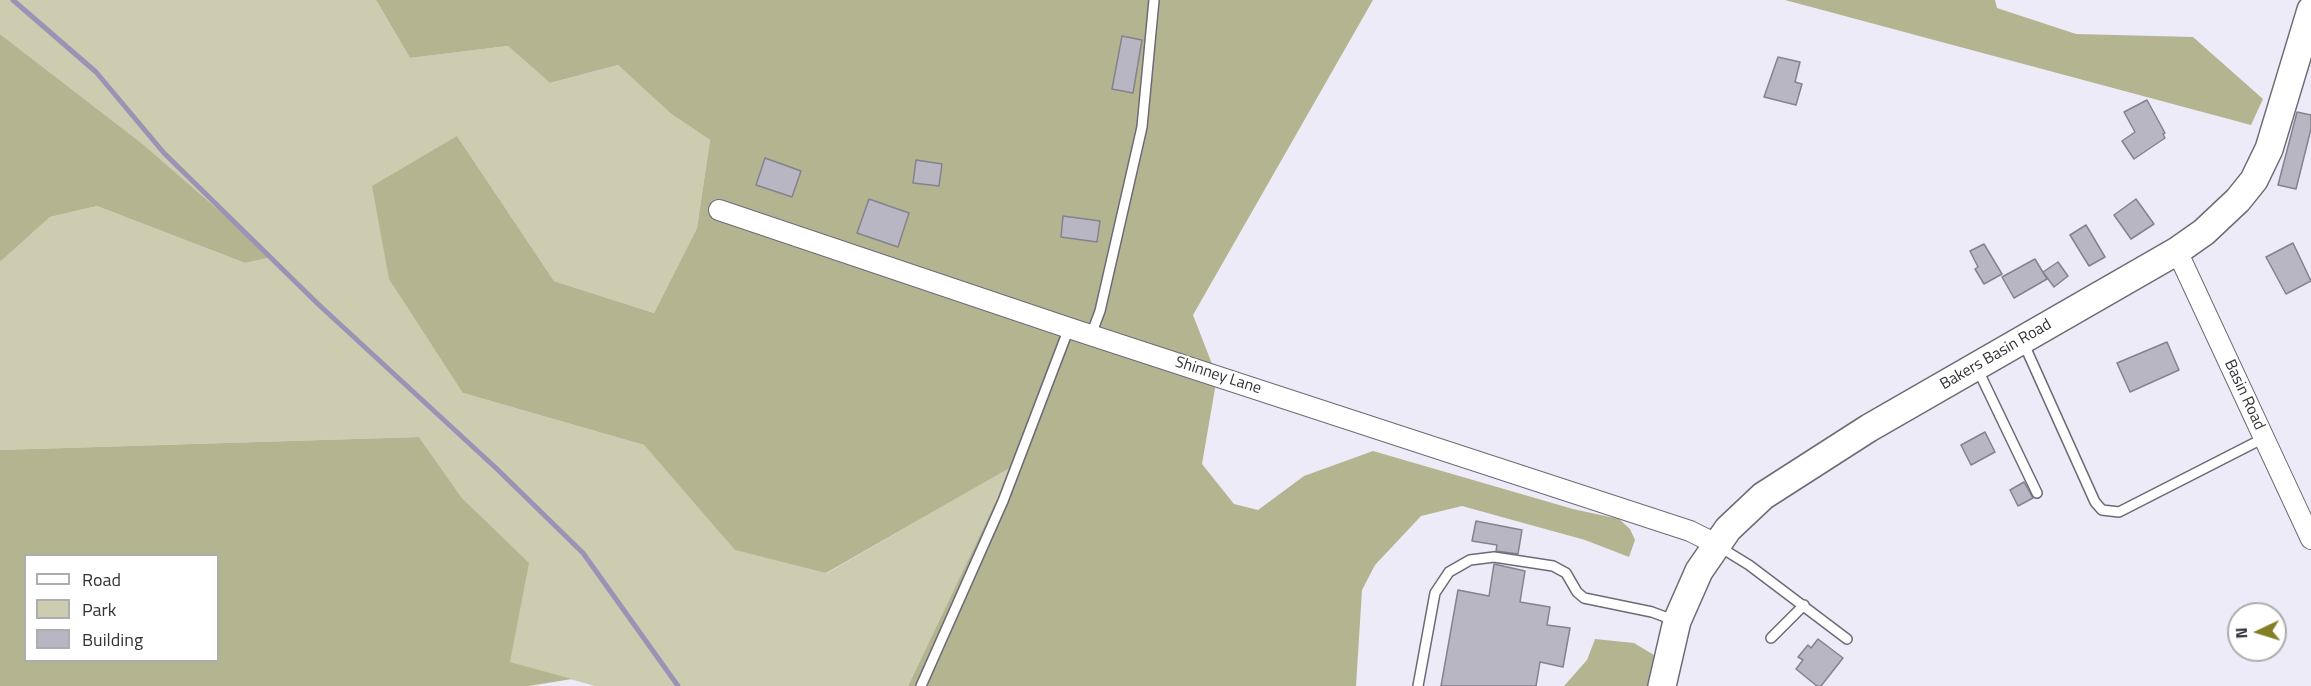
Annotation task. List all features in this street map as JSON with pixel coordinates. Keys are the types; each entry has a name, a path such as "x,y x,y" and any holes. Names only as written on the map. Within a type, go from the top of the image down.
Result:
{"main road":[{"name":"Bakers Basin Road","path":"1662,686 1677,621 1695,578 1728,528 1763,496 1869,428 2177,251 2227,212 2261,168 2283,109 2311,10"}],"street":[{"name":"Shinney Lane","path":"719,210 1069,328 1690,531 1716,544"},
{"name":"Basin Road","path":"2177,251 2311,539"}],"lane":[{"path":"1092,335 1142,127 1154,0"},
{"path":"921,686 1003,501 1069,328"},
{"path":"2022,340 2095,502 2102,510 2118,512 2264,438"},
{"path":"1976,366 2037,493"},
{"path":"1716,544 1804,605 1847,639"},
{"path":"1418,686 1435,593 1449,572 1470,560 1494,557 1553,566 1566,573 1577,592 1584,598 1652,612 1677,621"},
{"path":"1771,638 1804,605"}],"green space":[{"path":"0,0 376,0 410,58 508,46 550,83 618,65 670,113 710,140 697,228 654,313 554,281 457,136 463,393 644,445 736,550 827,573 1014,465 908,686 595,686 509,662 528,563 462,498 419,437 0,450 0,262 50,217 97,206 245,263 271,257 144,145 0,34"},
{"path":"376,0 1373,0 1193,315 1217,377 1202,464 1234,504 1258,510 1304,476 1373,451 1573,509 1619,519 1630,529 1635,540 1629,557 1585,540 1462,506 1421,516 1375,565 1362,590 1356,686 908,686 1013,466 826,573 735,550 644,445 463,393 389,279 372,186 457,136 554,281 654,313 697,228 710,140 670,113 618,65 550,83 508,46 410,58"},
{"path":"1785,0 1995,0 1997,8 2076,34 2193,37 2263,99 2251,125"},
{"path":"0,34 144,145 272,257 245,263 97,206 50,217 0,262"},
{"path":"419,437 462,498 529,563 510,662 572,679 529,686 0,686 0,450"},
{"path":"1595,639 1634,643 1654,655 1647,686 1564,686 1587,660"}],"building":[{"path":"1122,36 1142,40 1133,93 1112,89"},
{"path":"1778,57 1800,62 1795,82 1802,84 1796,105 1764,97"},
{"path":"2147,100 2165,133 2163,134 2165,138 2134,159 2122,141 2135,132 2124,112"},
{"path":"2297,112 2311,115 2311,129 2296,189 2278,185"},
{"path":"765,158 801,171 792,197 756,185"},
{"path":"916,160 942,164 939,186 913,183"},
{"path":"869,199 909,213 898,247 857,233"},
{"path":"2136,199 2154,224 2131,239 2114,215"},
{"path":"1063,216 1100,221 1097,242 1061,237"},
{"path":"2086,225 2105,257 2089,266 2070,235"},
{"path":"2293,243 2311,281 2286,294 2266,257"},
{"path":"1984,244 2002,274 1984,284 1975,269 1978,267 1970,251"},
{"path":"2035,259 2047,279 2014,298 2002,277"},
{"path":"2058,262 2068,276 2054,287 2043,272"},
{"path":"2167,342 2179,370 2130,392 2117,363"},
{"path":"1985,432 1995,452 1971,465 1961,445"},
{"path":"2024,482 2033,498 2018,506 2010,490"},
{"path":"1476,521 1522,530 1518,554 1496,551 1497,545 1472,541"},
{"path":"1494,564 1525,571 1520,602 1550,607 1547,625 1570,628 1563,667 1540,662 1536,686 1441,686 1458,590 1489,596"},
{"path":"1818,639 1843,658 1821,686 1817,686 1796,669 1803,660 1798,657 1808,645 1811,648"}],"waterway":[{"path":"13,0 96,72 164,153 318,304 497,469 583,553 678,686"}]}
